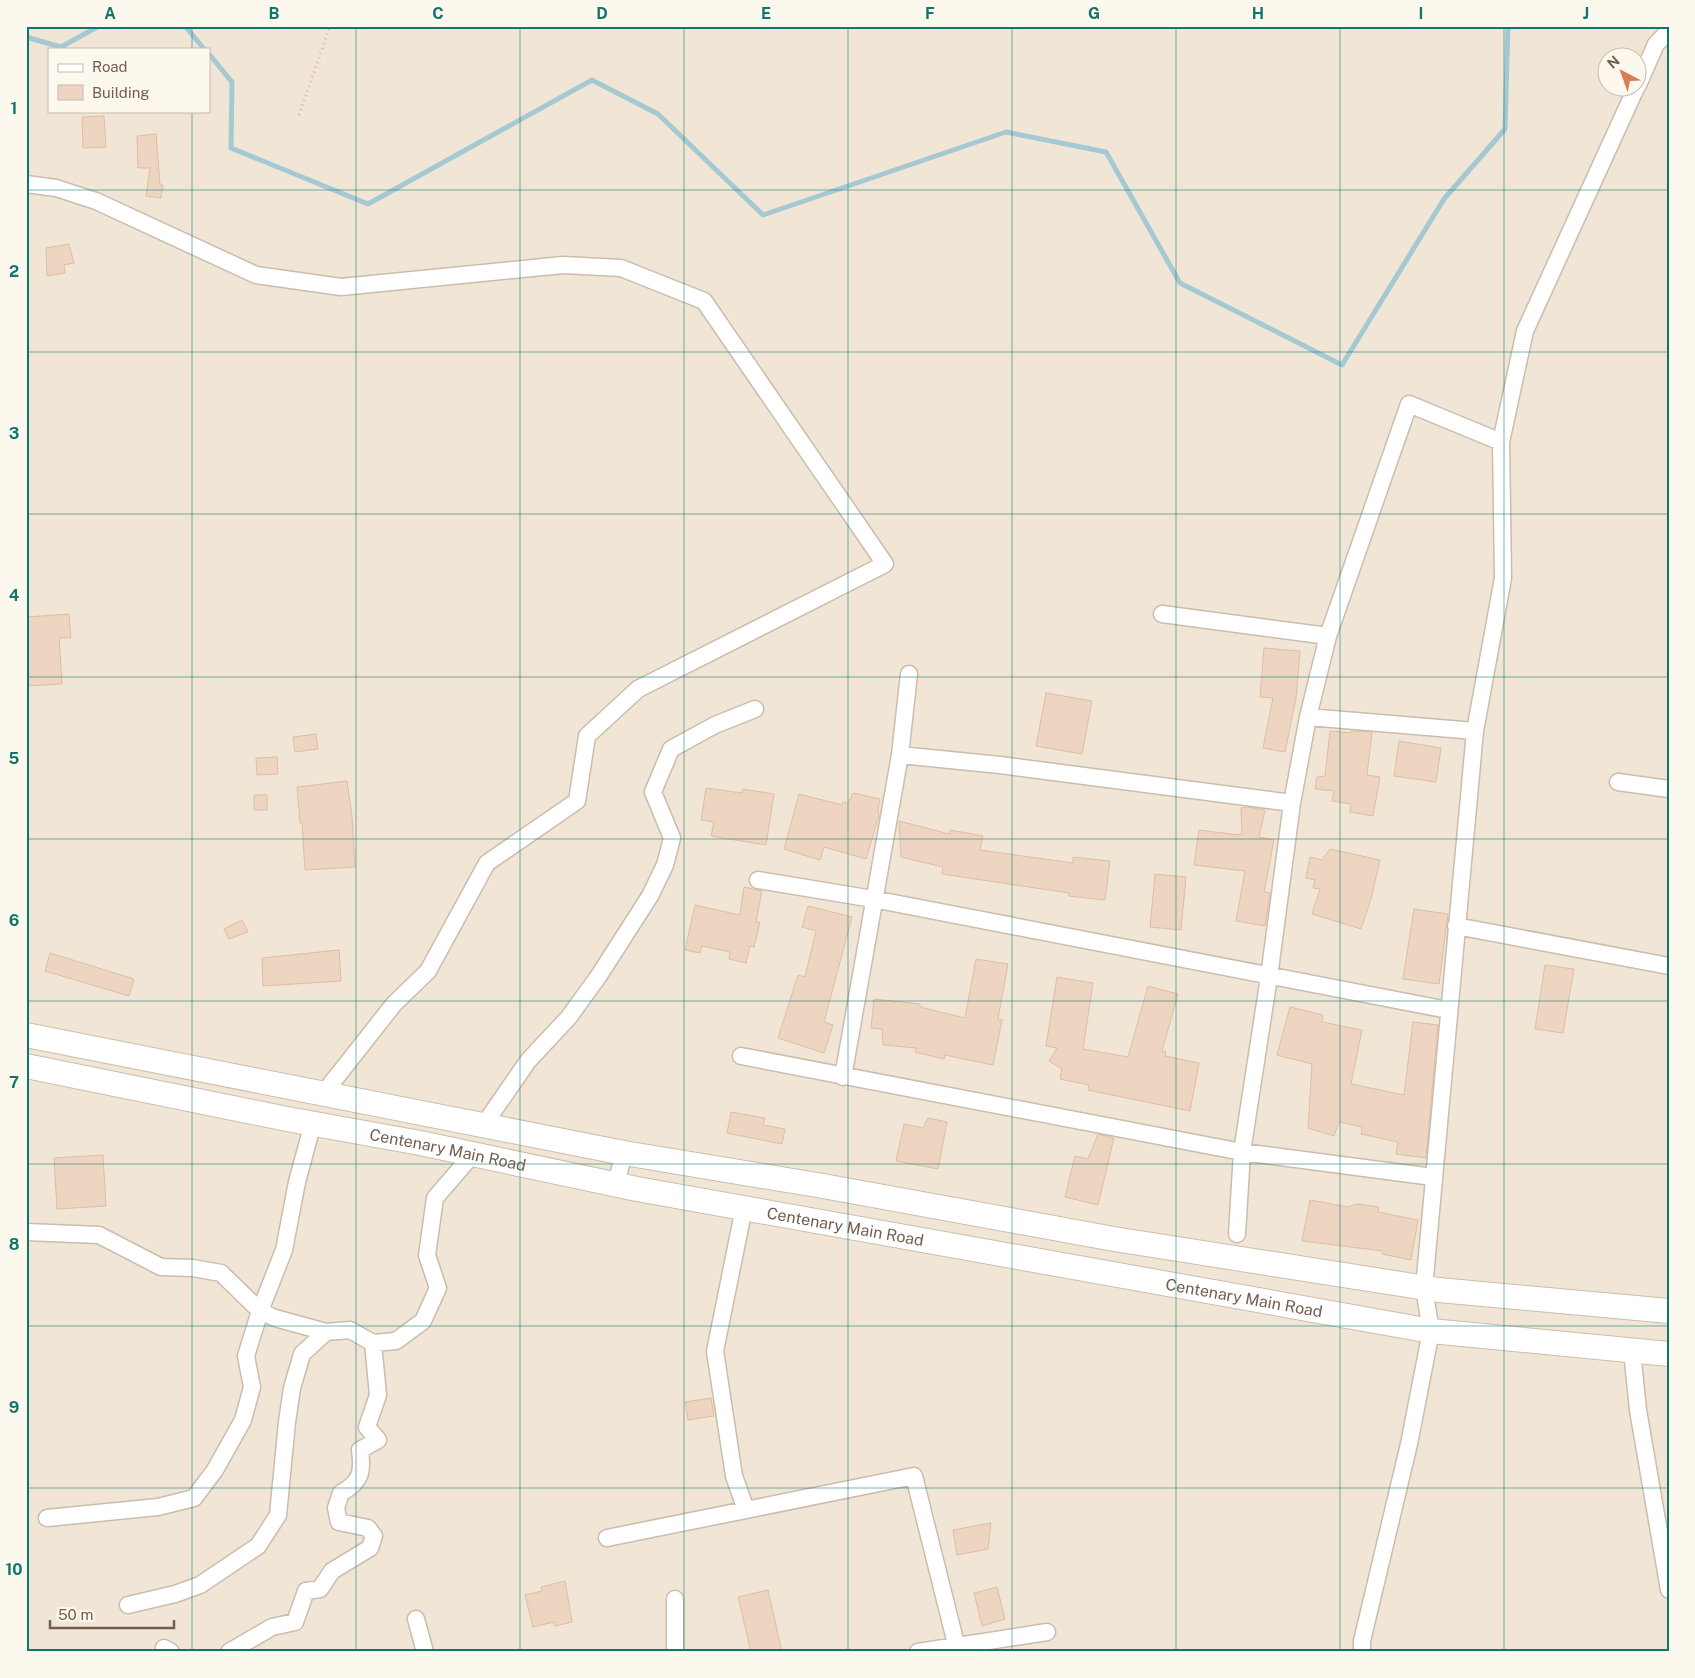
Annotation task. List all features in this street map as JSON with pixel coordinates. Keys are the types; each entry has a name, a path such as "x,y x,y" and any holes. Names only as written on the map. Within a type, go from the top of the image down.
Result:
{"street":[{"path":"1648,62 1656,44 1669,31"},
{"path":"1362,1652 1362,1641 1409,1444 1431,1331 1424,1288 1456,926 1475,731 1503,578 1501,442 1525,330 1631,98"},
{"path":"26,184 56,188 96,201 256,275 341,287 563,265 621,268 704,301 885,564 638,689 587,736 577,801 486,862 428,970 394,1004 323,1094"},
{"path":"1237,1234 1242,1152 1269,977 1292,804 1308,717 1328,636 1409,404 1501,442"},
{"path":"1162,614 1328,636"},
{"path":"843,1077 900,755 909,674"},
{"path":"484,1126 528,1061 568,1017 598,977 650,896 665,865 672,838 653,792 671,749 715,725 754,709"},
{"path":"1308,717 1475,731"},
{"path":"900,755 1292,804"},
{"path":"1618,782 1669,789"},
{"path":"758,880 873,899 1269,977 1448,1010"},
{"path":"1456,926 1669,966"},
{"name":"Centenary Main Road","path":"26,1035 624,1153 823,1186 1114,1240 1424,1288 1669,1311"},
{"path":"741,1056 1242,1152 1433,1178"},
{"name":"Centenary Main Road","path":"26,1066 616,1184 1431,1331 1669,1354"},
{"path":"47,1518 158,1507 194,1498 215,1470 243,1420 252,1387 246,1356 260,1311 284,1250 297,1182 313,1123"},
{"path":"616,1184 624,1153"},
{"path":"26,1232 99,1235 161,1267 193,1268 221,1273 260,1311 275,1318 326,1332 350,1330 373,1343 396,1341 423,1320 438,1288 427,1255 435,1198 473,1154"},
{"path":"744,1208 715,1351 734,1476 746,1510"},
{"path":"128,1605 175,1594 200,1585 258,1546 278,1515 292,1388 302,1354 326,1332"},
{"path":"230,1652 272,1627 295,1622 306,1591 320,1589 332,1571 370,1548 374,1536 368,1528 339,1522 336,1508 340,1493 354,1486 362,1468 360,1450 378,1440 367,1427 378,1395 373,1343"},
{"path":"1632,1350 1638,1410 1669,1590"},
{"path":"607,1538 914,1476 957,1649"},
{"path":"675,1599 675,1652"},
{"path":"416,1618 425,1652"},
{"path":"918,1652 957,1649 1047,1632"}],"path":[{"path":"299,115 330,26"}],"shaded area":[{"path":"26,26 1669,26 1669,1652 26,1652"}],"building":[{"path":"104,116 106,147 83,148 82,117"},
{"path":"156,134 160,185 163,185 161,198 146,196 150,168 138,168 137,136"},
{"path":"69,244 74,263 64,265 65,273 47,276 46,248"},
{"path":"69,614 71,638 59,638 62,684 26,686 26,617"},
{"path":"1264,648 1300,651 1296,698 1285,752 1263,748 1273,698 1260,697"},
{"path":"1046,693 1092,701 1082,754 1036,746"},
{"path":"1330,731 1372,732 1367,775 1380,777 1373,816 1350,812 1351,804 1332,801 1334,791 1315,789 1317,777 1325,776"},
{"path":"316,734 318,749 295,752 293,737"},
{"path":"1399,741 1441,748 1436,782 1394,776"},
{"path":"277,757 278,774 257,775 256,758"},
{"path":"347,781 352,816 355,867 305,870 302,823 300,823 297,787"},
{"path":"706,788 742,793 743,789 774,794 766,845 711,836 714,822 701,820"},
{"path":"853,793 880,799 879,815 866,859 824,847 820,860 784,849 799,794 842,805 843,802 848,803"},
{"path":"254,795 267,795 267,810 254,810"},
{"path":"1248,807 1265,810 1259,837 1274,840 1264,892 1270,893 1265,926 1236,921 1245,871 1194,865 1199,830 1242,834 1241,808"},
{"path":"899,821 949,834 950,830 983,836 980,850 1073,863 1073,857 1110,861 1105,900 1069,896 1069,893 942,874 943,867 901,857"},
{"path":"1330,849 1380,860 1371,899 1361,929 1312,914 1320,889 1313,888 1315,880 1306,878 1310,857 1322,860"},
{"path":"1155,874 1186,877 1181,930 1150,927"},
{"path":"744,887 762,891 756,922 760,922 754,947 750,946 746,963 729,959 730,952 702,946 700,953 685,950 695,905 740,915"},
{"path":"808,906 852,917 824,1022 833,1025 824,1053 778,1038 798,975 805,977 816,931 802,927"},
{"path":"1414,909 1448,914 1439,984 1403,979"},
{"path":"242,920 248,932 229,939 224,929"},
{"path":"339,950 341,981 263,986 262,958"},
{"path":"50,953 134,979 129,996 45,971"},
{"path":"976,959 1008,964 998,1019 1002,1020 993,1065 945,1055 944,1059 915,1052 916,1048 883,1045 882,1029 871,1028 874,999 920,1004 920,1007 965,1018"},
{"path":"1545,965 1574,969 1563,1033 1535,1029"},
{"path":"1057,977 1093,983 1083,1049 1128,1057 1148,986 1178,994 1162,1051 1166,1052 1165,1056 1199,1063 1190,1111 1088,1090 1089,1085 1060,1079 1062,1069 1049,1061 1057,1048 1046,1046"},
{"path":"1290,1007 1323,1015 1322,1022 1362,1030 1351,1084 1404,1095 1413,1022 1438,1025 1426,1158 1396,1154 1398,1142 1361,1134 1362,1127 1339,1122 1334,1136 1308,1128 1312,1064 1277,1055"},
{"path":"731,1112 765,1118 763,1125 785,1129 782,1144 727,1133"},
{"path":"928,1118 947,1122 938,1169 896,1161 904,1124 923,1128"},
{"path":"1098,1134 1114,1138 1098,1205 1065,1197 1075,1156 1088,1159"},
{"path":"103,1155 106,1206 57,1209 54,1158"},
{"path":"1310,1200 1348,1207 1357,1204 1379,1207 1378,1212 1418,1220 1411,1260 1382,1254 1383,1251 1302,1241"},
{"path":"711,1398 714,1416 688,1420 685,1402"},
{"path":"991,1523 988,1549 957,1555 953,1530"},
{"path":"565,1581 572,1622 555,1626 554,1622 533,1627 525,1595 542,1591 541,1587"},
{"path":"997,1587 1005,1619 982,1626 974,1593"},
{"path":"768,1590 782,1652 751,1652 738,1597"}],"waterway":[{"path":"26,37 61,47 99,26"},
{"path":"185,26 203,48"},
{"path":"210,55 232,82 231,148 368,204 592,80 658,114 763,215 1006,132 1106,152 1180,283 1342,365 1444,199 1505,129 1508,26"}]}
